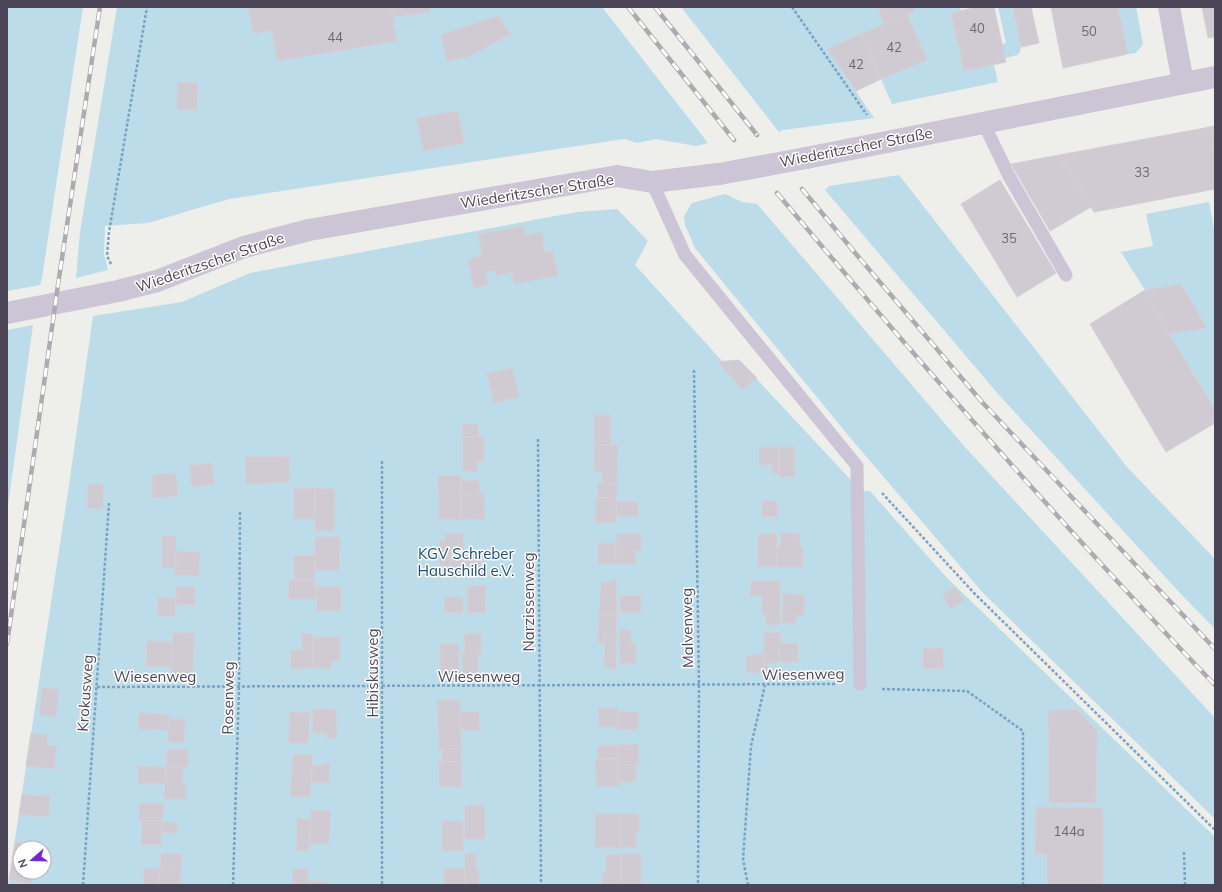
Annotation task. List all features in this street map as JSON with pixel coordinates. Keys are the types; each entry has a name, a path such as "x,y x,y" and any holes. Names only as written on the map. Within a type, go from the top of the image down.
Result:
{"street":[{"path":"1169,7 1183,83"},
{"name":"Wiederitzscher Straße","path":"7,313 118,292 157,281 244,247 309,230 617,176 652,182 719,174 1215,77"}],"lane":[{"path":"983,122 1003,166 1066,275"},
{"path":"652,182 685,255 857,466 860,684"}],"path":[{"path":"113,267 106,256 109,232 147,7"},
{"path":"792,7 867,115"},
{"name":"Malvenweg","path":"694,370 699,685 698,885"},
{"name":"Narzissenweg","path":"538,439 540,885"},
{"name":"Hibiskusweg","path":"382,461 382,885"},
{"path":"857,466 974,593 1215,830"},
{"name":"Krokusweg","path":"83,885 108,503"},
{"name":"Rosenweg","path":"233,885 239,687 240,511"},
{"name":"Wiesenweg","path":"97,687 860,684 880,689 967,691 1023,731 1024,885"},
{"path":"748,885 743,859 751,746 765,685"},
{"path":"1184,852 1185,885"}],"green space":[{"path":"7,7 83,7 42,278 40,285 7,291"},
{"path":"117,7 602,7 708,143 696,146 656,139 637,143 624,139 229,199 148,223 105,226 104,254 108,270 76,278 80,232"},
{"path":"681,7 885,7 878,10 884,24 827,49 874,118 783,130 779,132"},
{"path":"914,7 960,7 961,11 951,13 964,71 994,65 998,82 892,104 881,79 927,60 907,14 915,11"},
{"path":"998,7 1013,7 1021,47 1020,52 1017,55 1005,58 1002,44 1006,43"},
{"path":"1118,7 1136,7 1143,44 1136,53 1128,54"},
{"path":"899,175 1127,467 1215,559 1215,629 1179,592 999,395 825,190 829,186"},
{"path":"725,194 742,202 757,204 964,446 1215,718 1215,819 983,593 852,440 695,248 685,225 684,216 692,203"},
{"path":"1209,202 1215,234 1215,408 1169,334 1206,328 1181,284 1145,290 1121,252 1153,246 1146,214"},
{"name":"KGV Schreber Hauschild e.V.","path":"617,209 648,241 635,265 722,361 739,360 864,494 864,491 870,491 946,577 1215,837 1215,885 8,885 12,859 12,880 52,880 52,840 15,840 93,316 182,302 250,273 577,212"},
{"path":"33,325 7,513 7,330"}],"building":[{"path":"248,7 391,7 397,41 277,61 272,30 253,34"},
{"path":"391,7 429,7 430,12 393,17"},
{"path":"885,7 914,7 915,11 884,24 878,10"},
{"path":"977,7 994,7 1006,62 964,71 951,13"},
{"path":"1013,7 1031,7 1039,43 1021,47"},
{"path":"1051,7 1118,7 1128,54 1063,68"},
{"path":"1202,7 1215,7 1215,37 1208,38"},
{"path":"907,14 927,60 881,79 861,34"},
{"path":"498,16 511,34 468,57 447,61 441,35"},
{"path":"861,34 881,79 856,91 827,49"},
{"path":"178,82 198,83 197,110 177,109"},
{"path":"458,111 464,143 423,151 417,118"},
{"path":"1215,126 1215,151 1210,127"},
{"path":"1210,127 1215,151 1215,189 1094,212 1059,155"},
{"path":"1059,155 1091,207 1050,231 1011,164"},
{"path":"1000,180 1056,273 1017,297 961,204"},
{"path":"524,226 525,235 542,232 545,253 553,251 558,276 514,284 512,272 496,276 495,271 485,272 488,285 473,288 468,259 482,256 478,234"},
{"path":"1181,284 1207,328 1169,334 1145,290"},
{"path":"1145,290 1169,334 1215,409 1215,423 1166,452 1090,324"},
{"path":"739,360 757,378 742,390 718,362"},
{"path":"512,368 519,397 494,403 487,373"},
{"path":"594,415 611,415 611,445 594,445"},
{"path":"478,423 478,437 463,437 462,424"},
{"path":"463,437 484,437 484,461 477,461 477,472 463,472"},
{"path":"594,445 618,445 617,484 602,484 602,472 594,471"},
{"path":"759,447 779,447 779,474 773,473 772,465 759,465"},
{"path":"779,447 795,447 795,477 779,477"},
{"path":"289,456 290,482 246,484 245,457"},
{"path":"212,463 214,484 192,487 189,466"},
{"path":"176,473 178,496 152,498 152,475"},
{"path":"438,475 461,475 461,520 439,520"},
{"path":"461,480 479,481 480,494 461,494"},
{"path":"88,484 104,485 103,509 87,509"},
{"path":"597,484 617,484 617,498 598,498"},
{"path":"294,488 315,488 315,519 294,519"},
{"path":"315,488 335,489 334,531 315,531"},
{"path":"461,494 484,494 485,519 461,520"},
{"path":"596,498 617,498 616,523 595,523"},
{"path":"616,501 638,502 638,517 616,516"},
{"path":"762,501 777,501 778,517 762,517"},
{"path":"463,533 464,575 440,575 439,540 445,540 445,534"},
{"path":"780,533 800,533 800,547 803,547 803,567 777,567 777,546 781,546"},
{"path":"616,534 641,534 641,551 636,551 635,564 616,564"},
{"path":"758,534 777,534 777,567 758,566"},
{"path":"162,535 176,536 176,568 162,568"},
{"path":"315,537 340,537 339,570 315,570"},
{"path":"598,543 616,543 616,564 598,564"},
{"path":"176,551 200,552 199,576 175,575"},
{"path":"464,552 481,552 481,573 464,573"},
{"path":"294,555 315,555 314,580 294,580"},
{"path":"289,580 314,580 314,586 317,586 318,599 289,599"},
{"path":"616,580 617,614 599,614 601,583"},
{"path":"751,581 780,581 780,625 766,625 766,615 762,615 762,596 750,596"},
{"path":"176,586 195,587 195,605 176,605"},
{"path":"317,586 341,587 341,611 317,611"},
{"path":"468,586 486,586 485,613 467,613"},
{"path":"955,587 964,600 951,609 942,596"},
{"path":"783,594 805,595 804,616 796,616 796,623 782,623"},
{"path":"620,595 641,595 641,613 620,612"},
{"path":"158,597 176,599 175,617 157,616"},
{"path":"444,597 463,597 463,613 445,613"},
{"path":"599,614 617,614 616,634 605,633 604,643 598,643"},
{"path":"619,630 631,630 631,643 636,643 636,664 620,664"},
{"path":"173,632 194,633 193,675 171,674"},
{"path":"780,632 781,643 779,643 779,662 764,665 764,633"},
{"path":"481,633 481,654 478,655 478,679 463,680 462,653 465,653 464,634"},
{"path":"605,633 616,634 616,669 604,668"},
{"path":"302,634 313,634 313,668 291,669 290,650 302,650"},
{"path":"313,637 340,637 340,661 331,661 331,669 313,668"},
{"path":"147,641 173,642 172,667 146,666"},
{"path":"779,643 798,643 798,662 779,662"},
{"path":"440,644 459,644 459,675 440,675"},
{"path":"923,648 944,648 943,669 923,669"},
{"path":"764,654 764,665 768,665 768,673 746,673 746,656"},
{"path":"42,687 59,690 56,717 39,715"},
{"path":"437,700 460,700 461,748 439,749"},
{"path":"598,708 618,708 618,727 599,727"},
{"path":"312,709 336,709 337,739 327,739 326,733 313,733"},
{"path":"1076,709 1097,731 1096,803 1049,803 1048,711"},
{"path":"479,711 480,730 461,730 461,712"},
{"path":"630,711 639,713 638,729 618,730 618,712"},
{"path":"290,712 310,712 308,743 289,743"},
{"path":"139,713 169,715 168,730 138,729"},
{"path":"168,719 185,719 184,743 168,742"},
{"path":"31,733 48,735 47,745 57,746 54,769 26,766"},
{"path":"638,744 639,764 618,765 618,745"},
{"path":"618,745 618,758 597,759 597,746"},
{"path":"461,748 461,762 442,762 442,749"},
{"path":"167,749 188,750 188,767 166,767"},
{"path":"293,754 313,755 310,797 290,796"},
{"path":"595,759 618,759 619,786 596,787"},
{"path":"439,762 461,762 462,787 439,787"},
{"path":"330,763 329,783 311,782 312,766"},
{"path":"636,764 636,782 618,782 618,765"},
{"path":"138,766 166,767 165,784 138,784"},
{"path":"166,767 183,767 182,784 186,787 186,799 164,799"},
{"path":"22,794 50,796 49,817 19,815"},
{"path":"139,803 164,804 162,821 139,820"},
{"path":"485,805 485,839 465,839 465,806"},
{"path":"1036,807 1103,808 1103,885 1047,885 1047,854 1035,854"},
{"path":"311,810 331,811 329,844 309,843"},
{"path":"595,814 620,814 621,848 595,848"},
{"path":"620,814 639,814 639,833 636,833 636,848 621,848"},
{"path":"297,818 311,819 309,851 296,851"},
{"path":"142,820 162,821 161,845 141,845"},
{"path":"442,821 463,821 463,851 442,851"},
{"path":"162,822 177,823 177,833 162,833"},
{"path":"161,853 182,854 181,870 160,869"},
{"path":"465,854 476,854 476,870 479,870 479,885 465,885"},
{"path":"621,854 621,885 602,885 603,873 606,873 606,855"},
{"path":"621,854 641,854 641,885 621,885"},
{"path":"12,861 12,880 32,880 31,883 9,880"},
{"path":"144,868 160,869 159,885 143,885"},
{"path":"444,868 465,868 465,885 444,885"},
{"path":"160,869 181,870 180,885 159,885"},
{"path":"293,869 308,869 308,885 292,885"},
{"path":"308,881 326,882 326,885 308,885"}],"railway":[{"path":"7,644 59,278 100,7"},
{"path":"628,7 734,140"},
{"path":"655,7 757,135"},
{"path":"802,189 982,402 1215,649"},
{"path":"777,193 937,381 992,443 1102,565 1215,685"}]}
